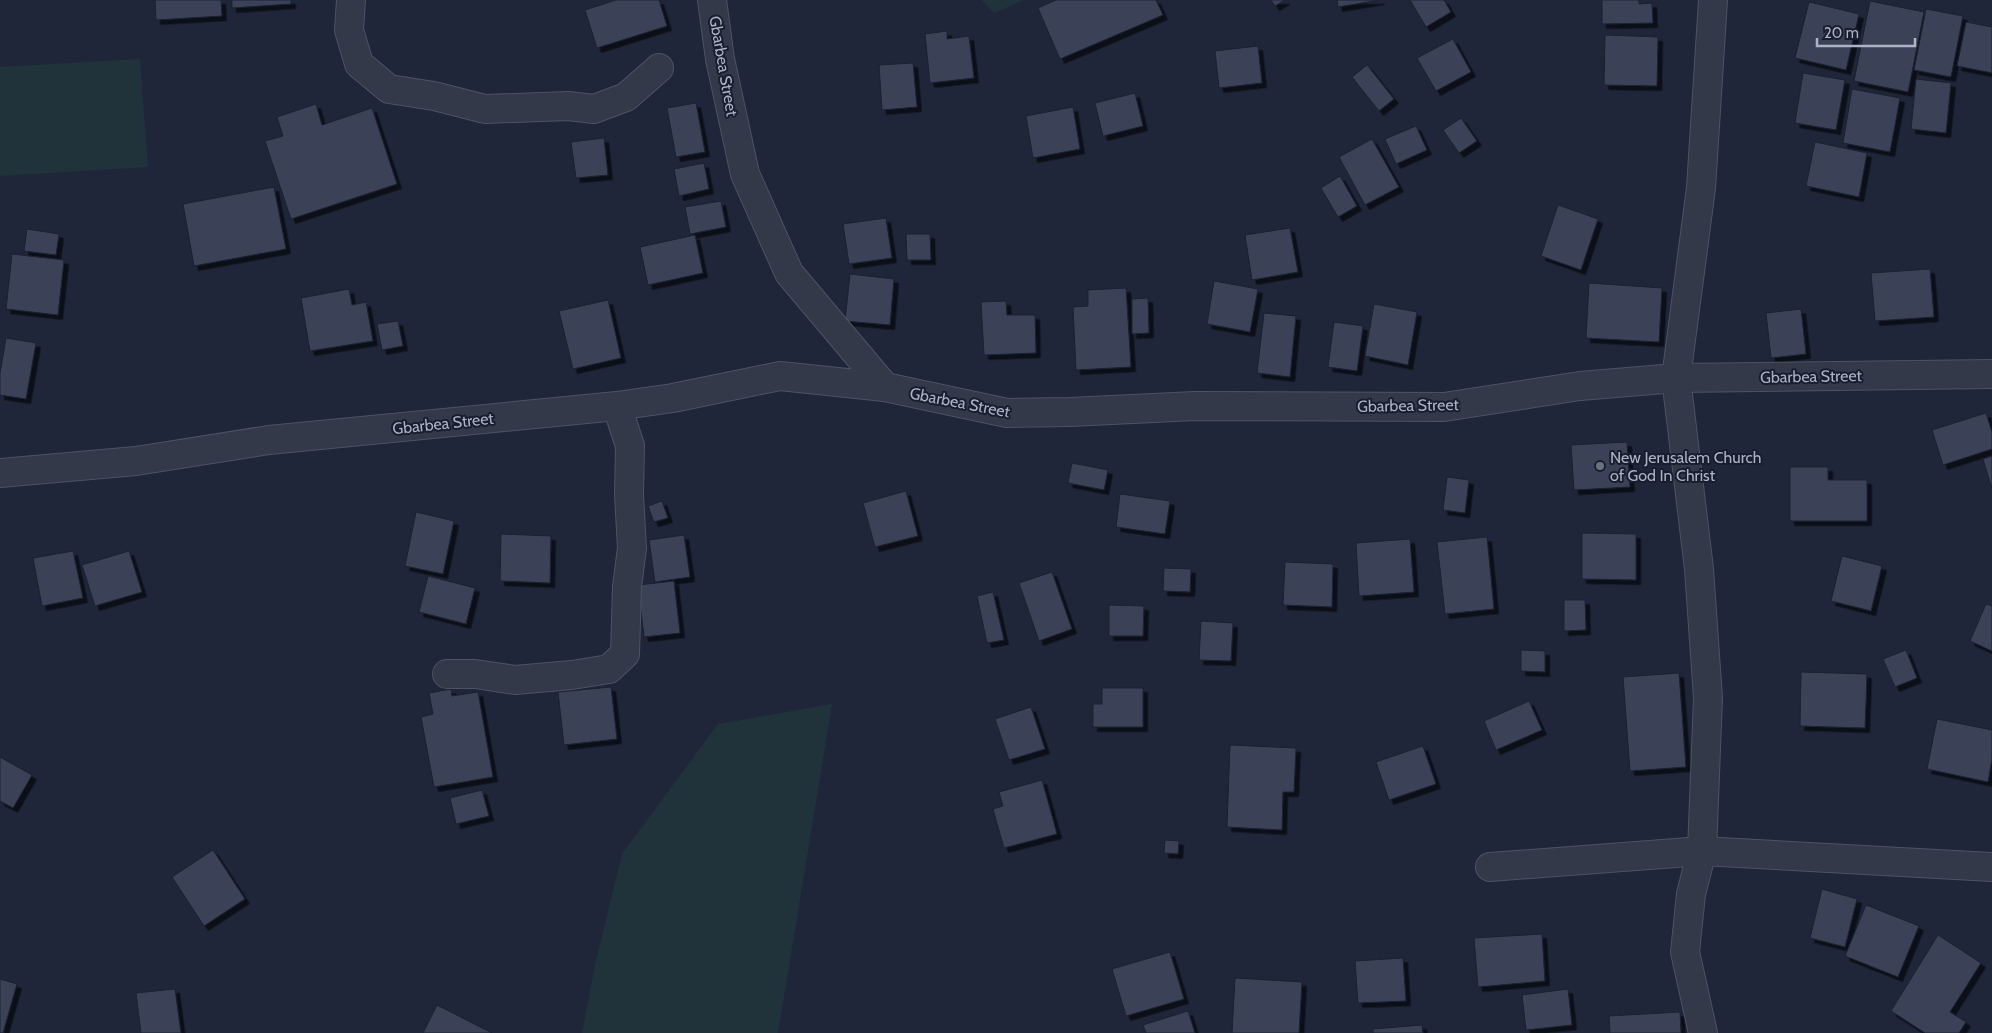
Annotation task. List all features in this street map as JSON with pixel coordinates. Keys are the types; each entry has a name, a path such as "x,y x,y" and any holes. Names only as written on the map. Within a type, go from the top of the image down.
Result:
{"street":[{"path":"351,0 349,30 359,64 389,89 434,96 485,109 568,106 594,109 626,97 659,68"},
{"name":"Gbarbea Street","path":"712,0 720,59 745,174 789,273 885,387"},
{"path":"1703,1033 1685,952 1691,894 1702,851 1708,698 1699,569 1676,378 1701,188 1713,0"},
{"name":"Gbarbea Street","path":"0,473 136,461 269,440 616,406 673,398 780,376 885,387 1006,413 1195,406 1444,407 1580,386 1676,378 1992,374"},
{"path":"447,674 475,674 515,680 572,675 609,669 625,654 628,626 627,587 632,548 629,495 630,446 616,406"},
{"path":"1490,867 1702,851 1992,867"}],"shaded area":[{"path":"982,0 1024,0 994,13"},
{"path":"140,59 148,167 0,176 0,67"},
{"path":"832,704 778,1033 582,1033 595,965 622,854 718,724"}],"building":[{"path":"155,0 221,0 222,16 156,20"},
{"path":"232,0 291,0 291,4 232,8"},
{"path":"616,0 659,0 667,26 597,48 585,10"},
{"path":"1056,0 1156,0 1163,15 1060,59 1038,8"},
{"path":"1271,0 1285,0 1275,6"},
{"path":"1337,0 1380,0 1338,7"},
{"path":"1410,0 1444,0 1451,12 1426,27"},
{"path":"1602,0 1639,0 1639,4 1652,3 1653,23 1602,24"},
{"path":"1870,1 1924,12 1908,92 1854,81"},
{"path":"1809,2 1859,14 1846,70 1795,58"},
{"path":"1926,9 1963,16 1951,77 1914,70"},
{"path":"1966,22 1992,27 1992,73 1957,66"},
{"path":"947,31 947,39 969,36 974,78 930,83 925,34"},
{"path":"1605,35 1658,37 1657,86 1604,85"},
{"path":"1453,39 1471,72 1436,91 1417,58"},
{"path":"1258,46 1262,83 1219,88 1215,51"},
{"path":"913,63 917,107 882,110 879,65"},
{"path":"1367,65 1394,99 1379,111 1352,77"},
{"path":"1803,73 1845,80 1836,130 1795,123"},
{"path":"1916,79 1951,83 1946,133 1911,129"},
{"path":"1852,89 1900,98 1890,152 1843,143"},
{"path":"1135,93 1143,126 1103,136 1095,103"},
{"path":"696,103 705,152 676,157 667,108"},
{"path":"316,104 322,125 372,108 397,184 291,219 265,141 283,136 277,117"},
{"path":"1073,107 1080,149 1033,158 1026,116"},
{"path":"1461,118 1477,141 1459,153 1443,130"},
{"path":"1416,126 1427,150 1396,164 1385,139"},
{"path":"604,138 608,175 576,178 571,142"},
{"path":"1372,139 1399,187 1365,205 1339,157"},
{"path":"1815,142 1867,153 1859,197 1806,186"},
{"path":"704,163 709,189 679,196 674,169"},
{"path":"1340,176 1357,206 1338,217 1321,188"},
{"path":"274,187 286,249 194,266 183,204"},
{"path":"721,201 726,227 690,234 685,207"},
{"path":"1558,205 1598,219 1581,270 1541,256"},
{"path":"886,218 892,258 849,264 843,224"},
{"path":"1290,228 1298,272 1252,280 1245,235"},
{"path":"27,229 59,234 56,255 24,251"},
{"path":"906,234 930,234 931,260 907,260"},
{"path":"695,235 703,273 648,285 640,247"},
{"path":"12,254 64,260 58,315 6,309"},
{"path":"1930,269 1934,317 1875,321 1871,273"},
{"path":"850,274 894,279 890,325 845,321"},
{"path":"1214,281 1258,289 1250,332 1207,324"},
{"path":"1589,283 1662,288 1659,342 1586,338"},
{"path":"1126,288 1131,367 1076,370 1073,307 1088,306 1088,290"},
{"path":"349,289 352,305 366,302 373,341 310,351 301,298"},
{"path":"1148,298 1149,333 1132,334 1132,299"},
{"path":"608,300 621,358 573,369 559,311"},
{"path":"1006,301 1007,315 1035,315 1036,353 984,355 981,302"},
{"path":"1374,304 1417,312 1408,365 1365,356"},
{"path":"1801,309 1806,354 1771,358 1766,313"},
{"path":"1264,313 1296,316 1290,377 1257,373"},
{"path":"398,321 403,346 382,350 377,324"},
{"path":"1334,322 1363,326 1357,371 1328,367"},
{"path":"6,338 36,343 26,399 0,395 0,373"},
{"path":"1986,413 1992,432 1992,449 1943,465 1932,430"},
{"name":"New Jerusalem Church of God In Christ","path":"1627,442 1630,487 1574,490 1571,445"},
{"path":"1992,456 1992,489 1983,459"},
{"path":"1072,463 1108,470 1104,490 1068,483"},
{"path":"1790,467 1828,467 1828,480 1867,480 1867,521 1790,521"},
{"path":"1447,477 1469,480 1465,513 1443,510"},
{"path":"906,491 918,536 875,547 863,503"},
{"path":"1120,494 1170,501 1165,534 1116,527"},
{"path":"662,501 668,518 654,522 648,506"},
{"path":"416,512 454,521 443,574 405,566"},
{"path":"1582,533 1636,534 1636,580 1582,579"},
{"path":"501,534 551,536 550,583 500,581"},
{"path":"684,535 690,577 655,582 649,540"},
{"path":"1487,537 1494,609 1445,614 1437,542"},
{"path":"1410,539 1414,592 1359,596 1356,543"},
{"path":"73,551 83,598 42,606 33,558"},
{"path":"129,551 142,592 95,606 82,565"},
{"path":"1842,556 1882,566 1871,611 1831,601"},
{"path":"1285,562 1333,564 1332,607 1283,605"},
{"path":"1164,568 1191,569 1190,592 1163,591"},
{"path":"1052,572 1072,629 1039,641 1019,583"},
{"path":"428,576 475,588 466,624 419,612"},
{"path":"674,581 680,633 644,637 638,585"},
{"path":"993,592 1004,640 987,643 977,596"},
{"path":"1564,600 1585,600 1586,630 1564,631"},
{"path":"1986,604 1992,606 1992,651 1970,641"},
{"path":"1109,605 1144,606 1143,636 1109,636"},
{"path":"1201,621 1233,623 1231,661 1199,660"},
{"path":"1521,650 1545,651 1545,672 1521,671"},
{"path":"1906,650 1917,678 1895,687 1883,659"},
{"path":"1801,672 1867,674 1865,728 1800,726"},
{"path":"1679,673 1686,767 1630,771 1623,677"},
{"path":"611,687 617,739 564,745 558,692"},
{"path":"1102,688 1143,688 1143,727 1093,727 1093,704 1102,704"},
{"path":"451,689 452,696 478,692 493,777 434,787 421,717 433,714 429,693"},
{"path":"1529,701 1542,730 1496,750 1484,721"},
{"path":"1031,707 1045,749 1009,760 995,719"},
{"path":"1937,719 1992,730 1992,759 1988,782 1927,769"},
{"path":"1230,745 1296,748 1294,792 1283,792 1282,830 1227,827"},
{"path":"1423,746 1436,784 1389,800 1376,762"},
{"path":"0,757 32,775 13,808 0,801"},
{"path":"1042,780 1057,834 1004,848 993,809 1003,806 999,792"},
{"path":"482,790 489,816 456,824 450,798"},
{"path":"1165,840 1179,841 1178,854 1164,853"},
{"path":"213,850 245,899 204,926 172,877"},
{"path":"1822,889 1857,899 1845,947 1810,938"},
{"path":"1866,905 1919,926 1898,977 1845,956"},
{"path":"1542,934 1545,981 1478,987 1474,938"},
{"path":"1938,935 1981,963 1950,1012 1966,1022 1959,1033 1925,1033 1891,1011"},
{"path":"1170,952 1184,999 1126,1016 1112,969"},
{"path":"1403,958 1406,1001 1358,1003 1355,961"},
{"path":"1235,978 1302,982 1299,1033 1232,1033"},
{"path":"0,979 17,984 3,1033 0,1033"},
{"path":"175,989 181,1033 141,1033 136,993"},
{"path":"1568,989 1572,1025 1526,1030 1522,995"},
{"path":"437,1005 492,1033 423,1033"},
{"path":"1188,1011 1195,1033 1146,1033 1143,1025"},
{"path":"1680,1012 1681,1033 1610,1033 1609,1016"},
{"path":"1422,1025 1423,1033 1373,1033 1373,1029"}],"place":[{"name":"New Jerusalem Church of God In Christ","path":"1600,466"}]}
